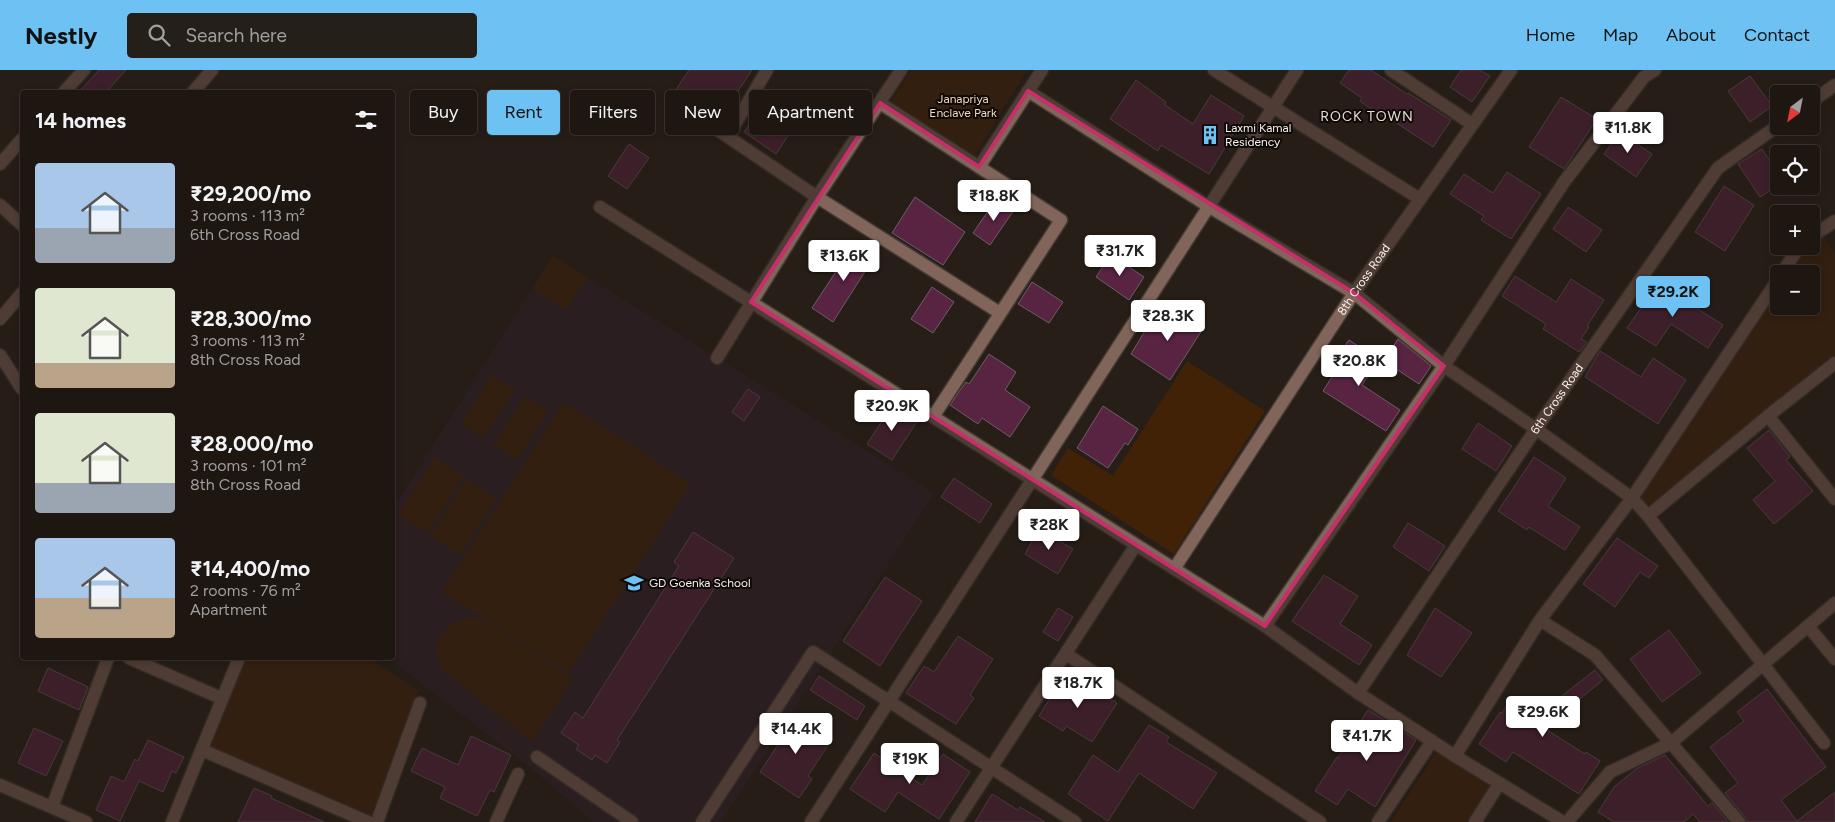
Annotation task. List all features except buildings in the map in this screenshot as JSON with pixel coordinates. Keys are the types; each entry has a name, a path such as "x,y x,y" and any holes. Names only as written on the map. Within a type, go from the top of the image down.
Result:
{"street":[{"path":"66,90 84,70"},
{"path":"195,90 212,70"},
{"path":"767,70 728,136 817,197 1000,313"},
{"path":"717,358 817,197 901,70"},
{"path":"979,167 1042,70"},
{"path":"1214,70 1420,199"},
{"path":"811,822 1297,70"},
{"path":"1391,70 1472,124"},
{"name":"8th Cross Road","path":"1174,569 1354,293 1511,70"},
{"path":"1265,626 1444,366 1564,182 1644,77 1654,70"},
{"path":"1820,96 1835,85"},
{"path":"1028,91 1208,206 1354,293 1444,366 1632,498 1824,743"},
{"path":"880,103 1060,220 933,417"},
{"name":"6th Cross Road","path":"1358,693 1536,429 1718,168 1770,131"},
{"path":"0,164 20,141"},
{"path":"0,205 20,223"},
{"path":"600,207 1265,626 1358,693 1562,822"},
{"path":"1820,231 1835,220"},
{"path":"1455,756 1540,620 1632,498 1770,291"},
{"path":"0,319 20,295"},
{"path":"0,355 20,387"},
{"path":"1648,516 1835,363"},
{"path":"1768,416 1835,499"},
{"path":"956,822 1136,545"},
{"path":"1567,822 1610,772 1672,743 1762,664 1835,604"},
{"path":"1540,620 1595,655 1739,822"},
{"path":"1808,626 1835,659"},
{"path":"702,822 813,652 1075,822"},
{"path":"1066,654 1320,822"},
{"path":"52,807 107,660"},
{"path":"134,660 221,698"},
{"path":"172,822 238,660"},
{"path":"378,822 420,703"},
{"path":"1378,822 1432,741"},
{"path":"202,750 368,822"},
{"path":"536,757 632,822"},
{"path":"496,822 518,774"},
{"path":"1475,822 1500,784"},
{"path":"0,785 86,822"}],"highlighted area":[{"path":"1028,91 1354,293 1444,366 1265,626 751,302 880,103 979,167"}],"shaded area":[{"name":"GD Goenka School","path":"553,256 934,493 721,822 594,822 525,763 392,660 395,660 395,506"}],"green space":[{"name":"Janapriya Enclave Park","path":"911,70 1027,70 974,156 891,103"},
{"path":"1820,231 1835,256 1835,363 1648,516 1632,498 1770,291 1770,315 1820,315 1820,265 1787,265 1794,255 1820,255"},
{"path":"553,256 587,278 566,310 533,289"},
{"path":"1187,361 1265,411 1174,554 1051,475 1068,448 1113,476"},
{"path":"492,375 515,389 483,438 461,424"},
{"path":"525,396 548,411 517,460 494,445"},
{"path":"564,402 691,483 569,673 442,592"},
{"path":"435,457 464,476 428,533 398,514"},
{"path":"467,479 497,498 460,555 431,536"},
{"path":"472,617 485,621 573,678 533,742 442,670 437,650 441,635 454,624"},
{"path":"238,660 371,660 418,690 377,822 202,750"},
{"path":"1437,752 1489,786 1466,822 1391,822"}],"place":[{"name":"Laxmi Kamal Residency","path":"1210,135"},
{"name":"GD Goenka School","path":"634,583"}],"district":[{"name":"ROCK TOWN","path":"1367,116"}]}
